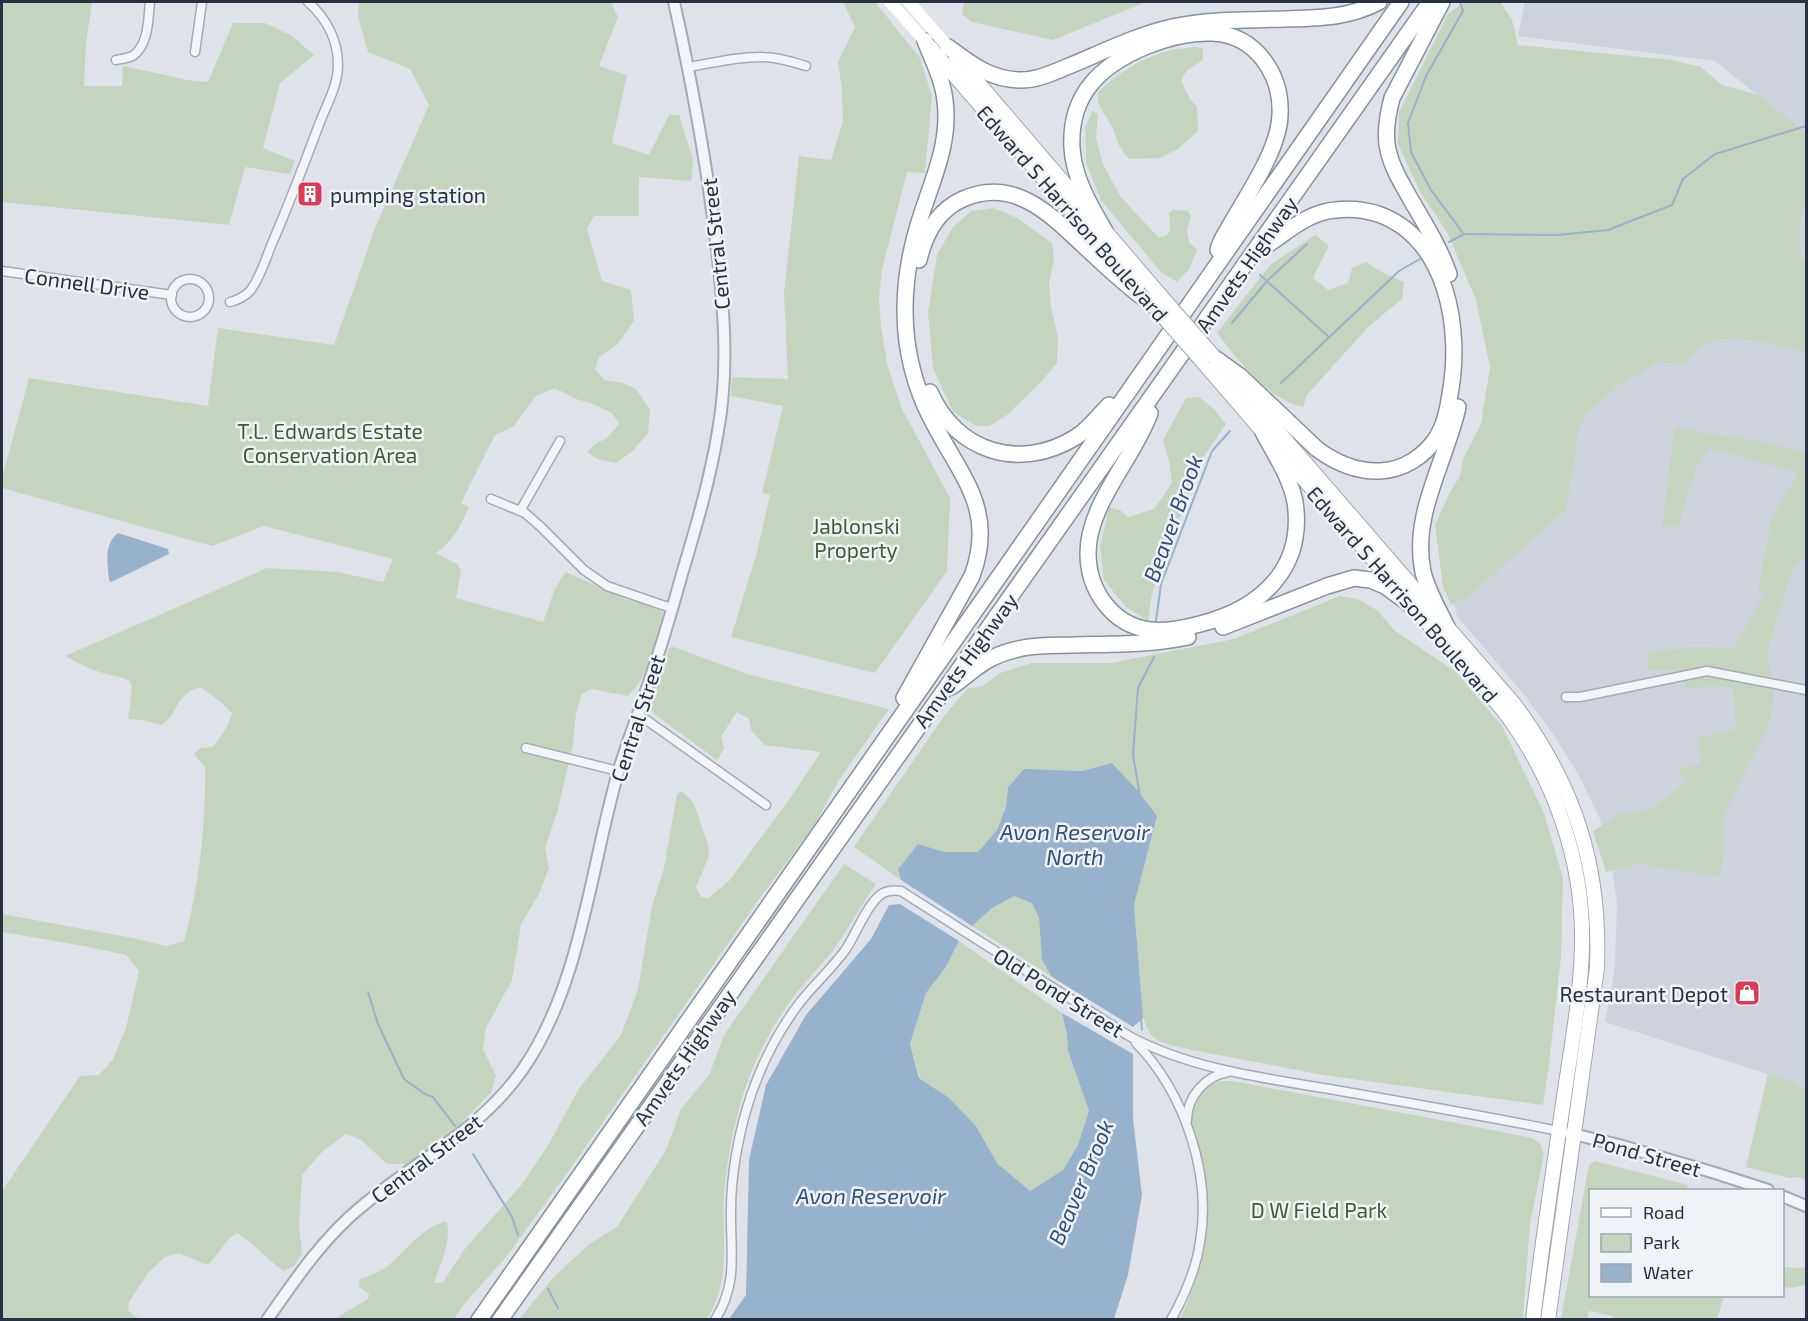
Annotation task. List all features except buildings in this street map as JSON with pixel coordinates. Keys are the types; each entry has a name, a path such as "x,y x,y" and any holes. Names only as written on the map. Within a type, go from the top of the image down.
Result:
{"highway":[{"path":"948,47 983,72 1005,79 1030,79 1049,74 1149,34 1170,28 1216,21 1334,17 1359,11 1379,2"},
{"name":"Amvets Highway","path":"479,1320 1401,2"},
{"name":"Amvets Highway","path":"500,1320 1430,2"},
{"path":"1442,2 1392,98 1386,129 1390,157 1395,171 1446,264 1461,318 1464,362 1461,392 1454,424 1425,510 1421,537 1424,573 1447,627"},
{"path":"1105,231 1080,184 1073,159 1074,119 1086,90 1118,59 1153,44 1192,34 1228,35 1252,48 1266,62 1276,81 1280,118 1278,131 1270,151 1219,246 1214,269"},
{"path":"894,729 902,701 972,576 978,558 981,527 976,502 926,407 914,376 907,343 904,296 908,262 943,151 946,122 942,83 924,41"},
{"path":"1132,386 1107,406 1077,437 1048,450 1032,454 1012,454 994,452 973,443 953,428 939,410 929,391 921,367 914,320 915,286 920,255 930,228 951,205 975,194 997,192 1009,194 1029,201 1050,214 1132,291 1156,300"},
{"path":"1208,360 1240,376 1329,458 1354,468 1382,471 1406,465 1423,454 1442,428 1449,404 1454,370 1452,326 1449,307 1438,272 1429,255 1413,234 1394,221 1373,213 1350,209 1327,211 1306,219 1254,254"},
{"path":"1158,389 1147,421 1094,519 1089,540 1089,566 1095,589 1106,606 1129,624 1150,630 1171,630 1218,619 1260,597 1281,574 1294,542 1295,503 1287,475 1263,432"},
{"path":"941,694 986,661 1008,652 1037,646 1149,642 1187,638 1221,628 1354,578 1370,580 1385,586 1416,609"}],"main road":[{"name":"Edward S Harrison Boulevard","path":"890,2 1514,704 1555,767 1568,794 1586,850 1597,909 1599,938 1598,969 1548,1320"},
{"name":"Edward S Harrison Boulevard","path":"909,2 1105,231 1156,300"},
{"name":"Edward S Harrison Boulevard","path":"1208,360 1263,432 1503,710 1520,734 1549,786 1568,837 1579,886 1582,945 1578,995 1533,1320"}],"street":[{"path":"116,60 133,57 141,48 146,34 150,2"},
{"path":"195,52 202,2"},
{"path":"230,302 245,295 257,279 298,182 336,80 338,58 333,37 327,23 308,2"},
{"name":"Central Street","path":"267,1320 305,1267 342,1224 372,1198 476,1122 506,1091 532,1056 552,1018 565,984 618,771 673,607 711,470 721,416 725,366 722,301 714,221 688,67 674,2"},
{"path":"688,67 764,57 778,58 806,66"},
{"name":"Connell Drive","path":"2,271 172,295"},
{"name":"Connell Drive","path":"195,280 204,285 209,299 205,310 191,317 180,314 173,306 172,295 180,282 195,280"},
{"path":"520,511 560,441"},
{"path":"490,499 520,511 541,527 584,570 607,586 673,607"},
{"path":"1566,697 1580,697 1707,671 1806,690"},
{"path":"638,714 766,805"},
{"path":"526,748 618,771"},
{"name":"Old Pond Street","path":"715,1320 724,1305 730,1284 731,1208 737,1153 748,1106 760,1071 792,1013 846,949 876,899 891,890 901,891 1129,1036 1165,1053 1228,1072 1453,1109 1559,1131"},
{"path":"1129,1036 1155,1065 1187,1123 1200,1178 1202,1230 1199,1251 1190,1281 1171,1320"},
{"path":"1187,1123 1188,1109 1194,1095 1208,1080 1228,1072"},
{"name":"Pond Street","path":"1559,1131 1715,1173 1762,1189"},
{"path":"1784,1197 1806,1205"}],"shaded area":[{"path":"1525,2 1806,2 1806,1090 1796,1083 1605,1022 1615,963 1617,903 1609,848 1600,819 1578,774 1555,737 1523,693 1457,616 1441,538 1794,169 1805,133 1715,61 1518,36"}],"green space":[{"path":"2,2 92,2 86,44 84,86 122,86 123,66 208,82 233,23 265,23 292,36 314,55 280,83 263,148 295,161 290,174 245,167 229,225 2,202"},
{"name":"T.L. Edwards Estate Conservation Area","path":"359,2 611,2 618,17 599,66 627,75 612,143 649,155 669,115 679,115 693,160 691,181 639,177 639,216 594,216 587,229 602,281 631,290 634,321 617,345 599,357 595,369 604,380 623,383 636,389 650,410 648,433 632,452 616,463 597,459 587,452 595,444 607,438 619,424 612,413 555,388 536,396 514,426 495,435 461,503 469,507 456,533 436,553 457,564 461,570 456,598 543,622 555,590 566,572 625,599 647,605 663,612 655,646 642,678 628,696 591,689 582,694 576,713 573,745 557,813 545,848 549,868 538,896 521,924 512,980 486,1028 483,1049 496,1076 491,1092 445,1140 413,1164 387,1164 361,1140 346,1134 322,1152 302,1175 299,1225 302,1253 294,1266 284,1271 237,1233 207,1265 179,1253 165,1257 148,1273 129,1302 128,1311 140,1319 2,1319 2,1191 80,1076 99,1075 113,1059 126,1028 139,971 126,955 2,932 2,914 166,946 184,941 198,877 204,810 205,767 194,754 200,748 213,747 227,727 232,713 201,687 186,694 167,721 161,725 128,719 132,688 130,681 95,670 65,656 267,568 338,572 383,582 393,559 264,526 212,546 2,488 2,478 29,378 208,406 218,328 334,345 375,228 429,105 410,69 368,52 358,17"},
{"name":"Jablonski Property","path":"843,2 875,2 920,58 932,96 925,173 907,172 882,270 879,298 887,364 902,409 950,498 947,571 875,673 731,637 757,552 770,495 762,493 783,406 731,396 732,377 788,379 784,293 799,156 831,160 843,121 838,62 855,27"},
{"path":"964,2 1146,2 1053,40 972,22 962,14"},
{"path":"1464,2 1501,3 1512,20 1518,45 1672,60 1701,67 1722,85 1759,95 1805,133 1806,190 1799,231 1801,259 1806,263 1806,347 1804,351 1750,340 1722,339 1709,342 1697,349 1685,364 1659,362 1620,384 1586,414 1579,429 1566,510 1468,597 1451,605 1443,587 1435,525 1460,476 1463,459 1481,424 1490,367 1476,300 1447,232 1420,192 1398,144 1399,112 1448,14"},
{"path":"1196,47 1203,49 1203,60 1187,70 1181,81 1197,107 1198,131 1178,149 1159,158 1130,159 1120,147 1100,107 1098,92 1114,78 1142,61 1172,50"},
{"path":"1092,111 1098,114 1096,138 1103,164 1120,196 1158,237 1170,232 1169,213 1173,210 1188,211 1191,216 1187,230 1189,242 1197,250 1189,269 1177,282 1161,272 1101,200 1086,163 1085,128"},
{"path":"994,208 1019,219 1052,243 1054,259 1049,284 1051,307 1058,337 1057,363 1007,415 989,426 976,426 953,412 933,368 928,312 937,255 953,227 971,211"},
{"path":"1315,235 1329,245 1313,278 1328,290 1348,283 1352,268 1366,262 1404,282 1402,299 1369,326 1307,395 1303,407 1277,396 1255,378 1217,333 1270,265"},
{"path":"1199,397 1214,409 1226,424 1201,461 1152,593 1148,621 1126,607 1104,580 1100,547 1109,507 1120,510 1128,517 1154,509 1172,483 1163,440 1186,398"},
{"path":"1675,428 1751,440 1806,452 1806,554 1793,569 1767,655 1774,697 1768,728 1723,817 1724,846 1721,877 1638,864 1606,872 1593,831 1620,814 1652,809 1685,783 1679,769 1701,763 1698,738 1736,729 1733,687 1714,686 1688,689 1674,670 1648,670 1649,652 1695,647 1734,648 1765,593 1758,590 1771,522 1798,472 1709,448 1695,470 1679,526 1662,527"},
{"path":"1340,596 1357,599 1377,610 1395,631 1456,672 1502,726 1544,813 1563,878 1561,957 1543,1105 1323,1075 1182,1048 1158,1041 1150,1034 1143,1018 1134,905 1157,816 1112,763 1082,771 1024,769 1008,787 1006,807 997,830 978,852 945,852 918,844 898,869 901,880 854,847 944,716 967,689 983,686 1000,673 1032,663 1111,663 1234,639"},
{"path":"674,647 747,674 889,709 839,780 814,826 762,895 568,1172 507,1256 464,1304 454,1319 334,1319 368,1299 369,1294 359,1287 360,1279 387,1267 422,1233 446,1221 447,1243 434,1283 443,1282 464,1250 522,1184 549,1144 578,1090 621,1035 638,989 652,906 664,868 677,794 682,791 693,802 708,844 709,856 696,887 701,897 708,898 729,881 821,752 764,745 751,730 749,719 737,712 721,736 724,748 717,760 653,713 651,706 669,648"},
{"path":"844,864 876,884 836,946 778,1019 748,1080 735,1123 726,1174 724,1259 720,1290 707,1319 519,1319 554,1277 588,1245 617,1227 666,1150 681,1109 709,1075 724,1035"},
{"path":"1014,895 1032,903 1039,918 1042,960 1052,977 972,926 992,908"},
{"path":"959,941 1062,1013 1068,1051 1089,1111 1078,1145 1063,1170 1030,1191 997,1163 976,1126 948,1097 920,1078 910,1044 926,993 946,967"},
{"path":"1768,1074 1796,1083 1806,1090 1806,1181 1799,1177 1789,1178 1746,1167"},
{"name":"D W Field Park","path":"1223,1081 1451,1122 1532,1138 1540,1143 1544,1154 1530,1224 1523,1319 1179,1320 1201,1264 1207,1227 1206,1188 1202,1161 1192,1129 1193,1110 1201,1093 1211,1085"},
{"path":"1595,1161 1688,1185 1687,1189 1589,1189 1589,1297 1724,1297 1717,1319 1612,1319 1613,1316 1589,1311 1587,1319 1561,1319 1589,1165"},
{"path":"1784,1267 1806,1267 1806,1285 1784,1287"}],"water":[{"path":"118,533 168,549 169,554 111,582 109,580 108,549"},
{"name":"Avon Reservoir North","path":"1112,763 1157,816 1134,905 1143,1018 1133,1027 1052,977 1042,960 1039,918 1032,903 1014,896 992,908 972,926 901,880 898,869 918,844 945,852 978,852 997,830 1006,807 1008,787 1024,769 1082,771"},
{"name":"Avon Reservoir","path":"900,904 959,941 946,967 926,993 910,1044 919,1078 948,1097 976,1126 997,1163 1030,1191 1063,1170 1078,1145 1089,1111 1068,1051 1062,1013 1133,1054 1133,1119 1142,1195 1128,1275 1114,1319 729,1319 746,1295 749,1160 766,1085 806,1015 871,939 889,905"}],"waterway":[{"name":"Beaver Brook","path":"1460,2 1463,11 1426,76 1408,123 1411,152 1431,190 1463,233"},
{"path":"1464,234 1557,235 1608,230 1672,205 1683,179 1715,154 1806,126"},
{"name":"Beaver Brook","path":"1449,242 1464,234"},
{"path":"1232,323 1267,281 1307,244"},
{"name":"Beaver Brook","path":"1281,383 1399,271 1420,259"},
{"path":"1260,275 1329,337"},
{"name":"Beaver Brook","path":"1156,621 1161,584 1212,451 1230,431"},
{"name":"Beaver Brook","path":"1140,796 1133,755 1138,688 1154,657"},
{"path":"368,992 378,1024 404,1079 433,1097 455,1126"},
{"name":"Beaver Brook","path":"1141,1019 1142,1030"},
{"path":"473,1154 512,1217 518,1235"},
{"path":"548,1289 558,1308"}],"place":[{"name":"pumping station","path":"310,194"},
{"name":"Restaurant Depot","path":"1747,993"}]}
